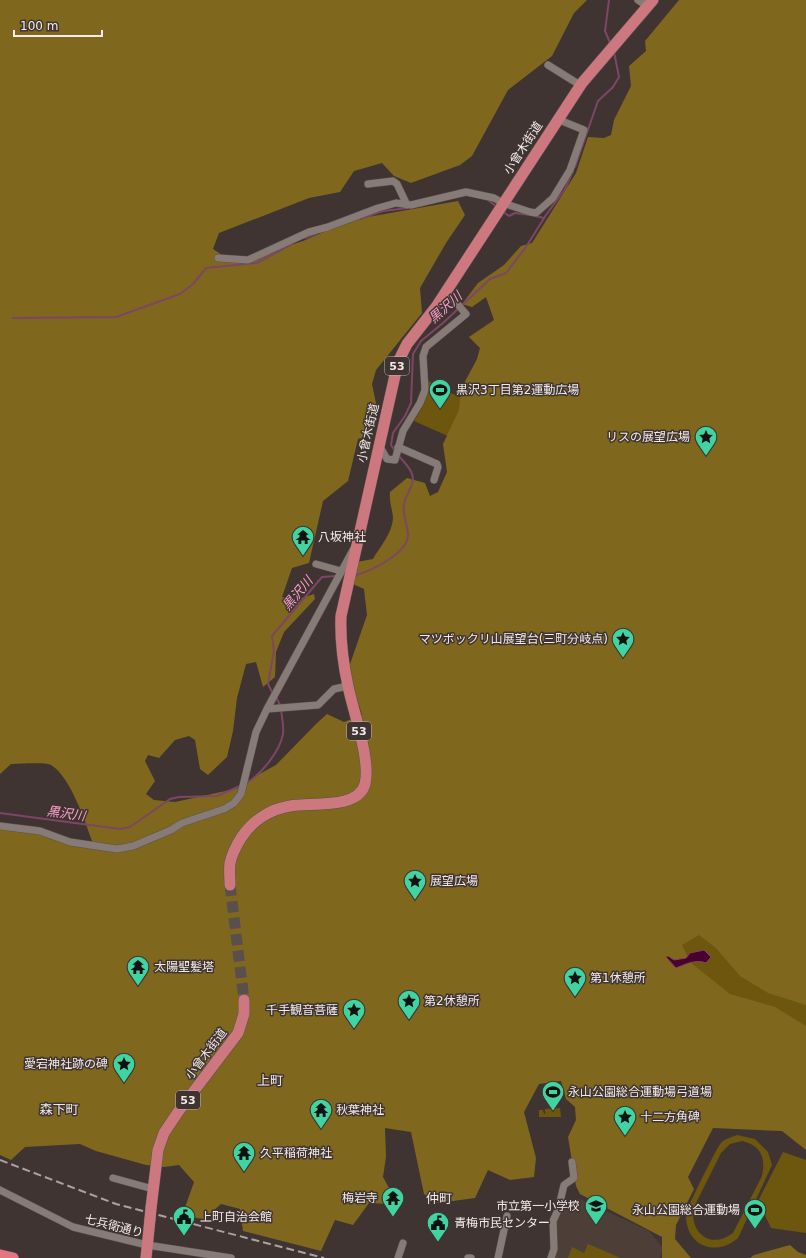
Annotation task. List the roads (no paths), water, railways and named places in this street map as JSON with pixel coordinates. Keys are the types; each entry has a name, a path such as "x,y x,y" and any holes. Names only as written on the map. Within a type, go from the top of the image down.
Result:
{"highway":[{"path":"0,1254 13,1258"}],"main road":[{"name":"小曾木街道","path":"230,885 230,863 236,846 246,831 264,815 290,806 345,802 360,794 364,786 365,762 348,686 340,635 343,576 356,545 398,362 407,344 424,324 580,85 646,2"},
{"name":"小曾木街道","path":"146,1258 158,1150 164,1133 178,1112 238,1033 244,1014 244,1000"}],"street":[{"path":"548,66 580,85"},
{"path":"218,258 248,260 309,232 328,227 378,208 396,203 407,205 466,192 494,198 500,207 536,212 553,198 570,170 584,130 557,119"},
{"path":"368,184 393,181 397,184 407,205"},
{"path":"378,444 387,459 392,461 395,460 403,431 423,397 425,384 423,356 426,347 466,314 446,291"},
{"path":"398,448 437,464 438,467 434,480"},
{"path":"0,826 40,831 70,842 117,849 133,846 171,830 182,823 224,809 234,803 241,794 256,732 267,709 343,576 316,564"},
{"path":"267,709 318,706 334,689 348,686"},
{"path":"551,1258 554,1250 553,1221 558,1210 564,1185 574,1178 572,1162"},
{"path":"112,1178 153,1189"},
{"name":"七兵衛通り","path":"0,1190 73,1227 147,1246 231,1258"},
{"path":"498,1258 507,1216"},
{"path":"398,1258 403,1243"}],"waterway":[{"name":"黒沢川","path":"609,0 605,31 611,45"},
{"name":"黒沢川","path":"575,167 598,101 613,87 619,77 614,52"},
{"name":"黒沢川","path":"395,451 391,445 393,433 405,416 411,403 413,354 421,341 443,323 490,279 506,273 526,247 546,215 565,189 573,171"},
{"path":"488,200 497,207"},
{"path":"360,219 383,211 408,208"},
{"path":"502,211 509,216 515,213 530,215"},
{"path":"535,216 544,218"},
{"path":"305,238 316,234"},
{"path":"13,318 116,317 180,294 193,284 206,268 257,263 292,244"},
{"name":"黒沢川","path":"354,576 387,561 402,549 406,542 408,531 404,513 404,504 413,482 413,478 410,470 399,456"},
{"name":"黒沢川","path":"273,694 268,684 274,651 272,636 322,577 336,576"},
{"name":"黒沢川","path":"276,697 280,705"},
{"name":"黒沢川","path":"246,783 264,768 278,748 283,734 281,710"},
{"name":"黒沢川","path":"0,813 120,829 130,827 170,799 179,797 217,796 240,786"}],"tunnel":[{"path":"230,885 244,1000"}],"railway":[{"path":"0,1160 116,1204 324,1258"}],"place":[{"name":"黒沢3丁目第2運動広場","path":"440,410"},
{"name":"リスの展望広場","path":"706,456"},
{"name":"八坂神社","path":"303,556"},
{"name":"マツボックリ山展望台(三町分岐点)","path":"623,658"},
{"name":"展望広場","path":"415,900"},
{"name":"太陽聖髪塔","path":"138,986"},
{"name":"第1休憩所","path":"575,998"},
{"name":"第2休憩所","path":"409,1020"},
{"name":"千手観音菩薩","path":"354,1030"},
{"name":"愛宕神社跡の碑","path":"124,1084"},
{"name":"永山公園総合運動場弓道場","path":"553,1112"},
{"name":"秋葉神社","path":"321,1130"},
{"name":"十二方角碑","path":"625,1136"},
{"name":"久平稲荷神社","path":"244,1172"},
{"name":"梅岩寺","path":"393,1218"},
{"name":"市立第一小学校","path":"596,1226"},
{"name":"永山公園総合運動場","path":"755,1230"},
{"name":"上町自治会館","path":"184,1236"},
{"name":"青梅市民センター","path":"438,1242"}],"district":[{"name":"上町","path":"270,1080"},
{"name":"森下町","path":"59,1109"},
{"name":"仲町","path":"439,1198"}]}
